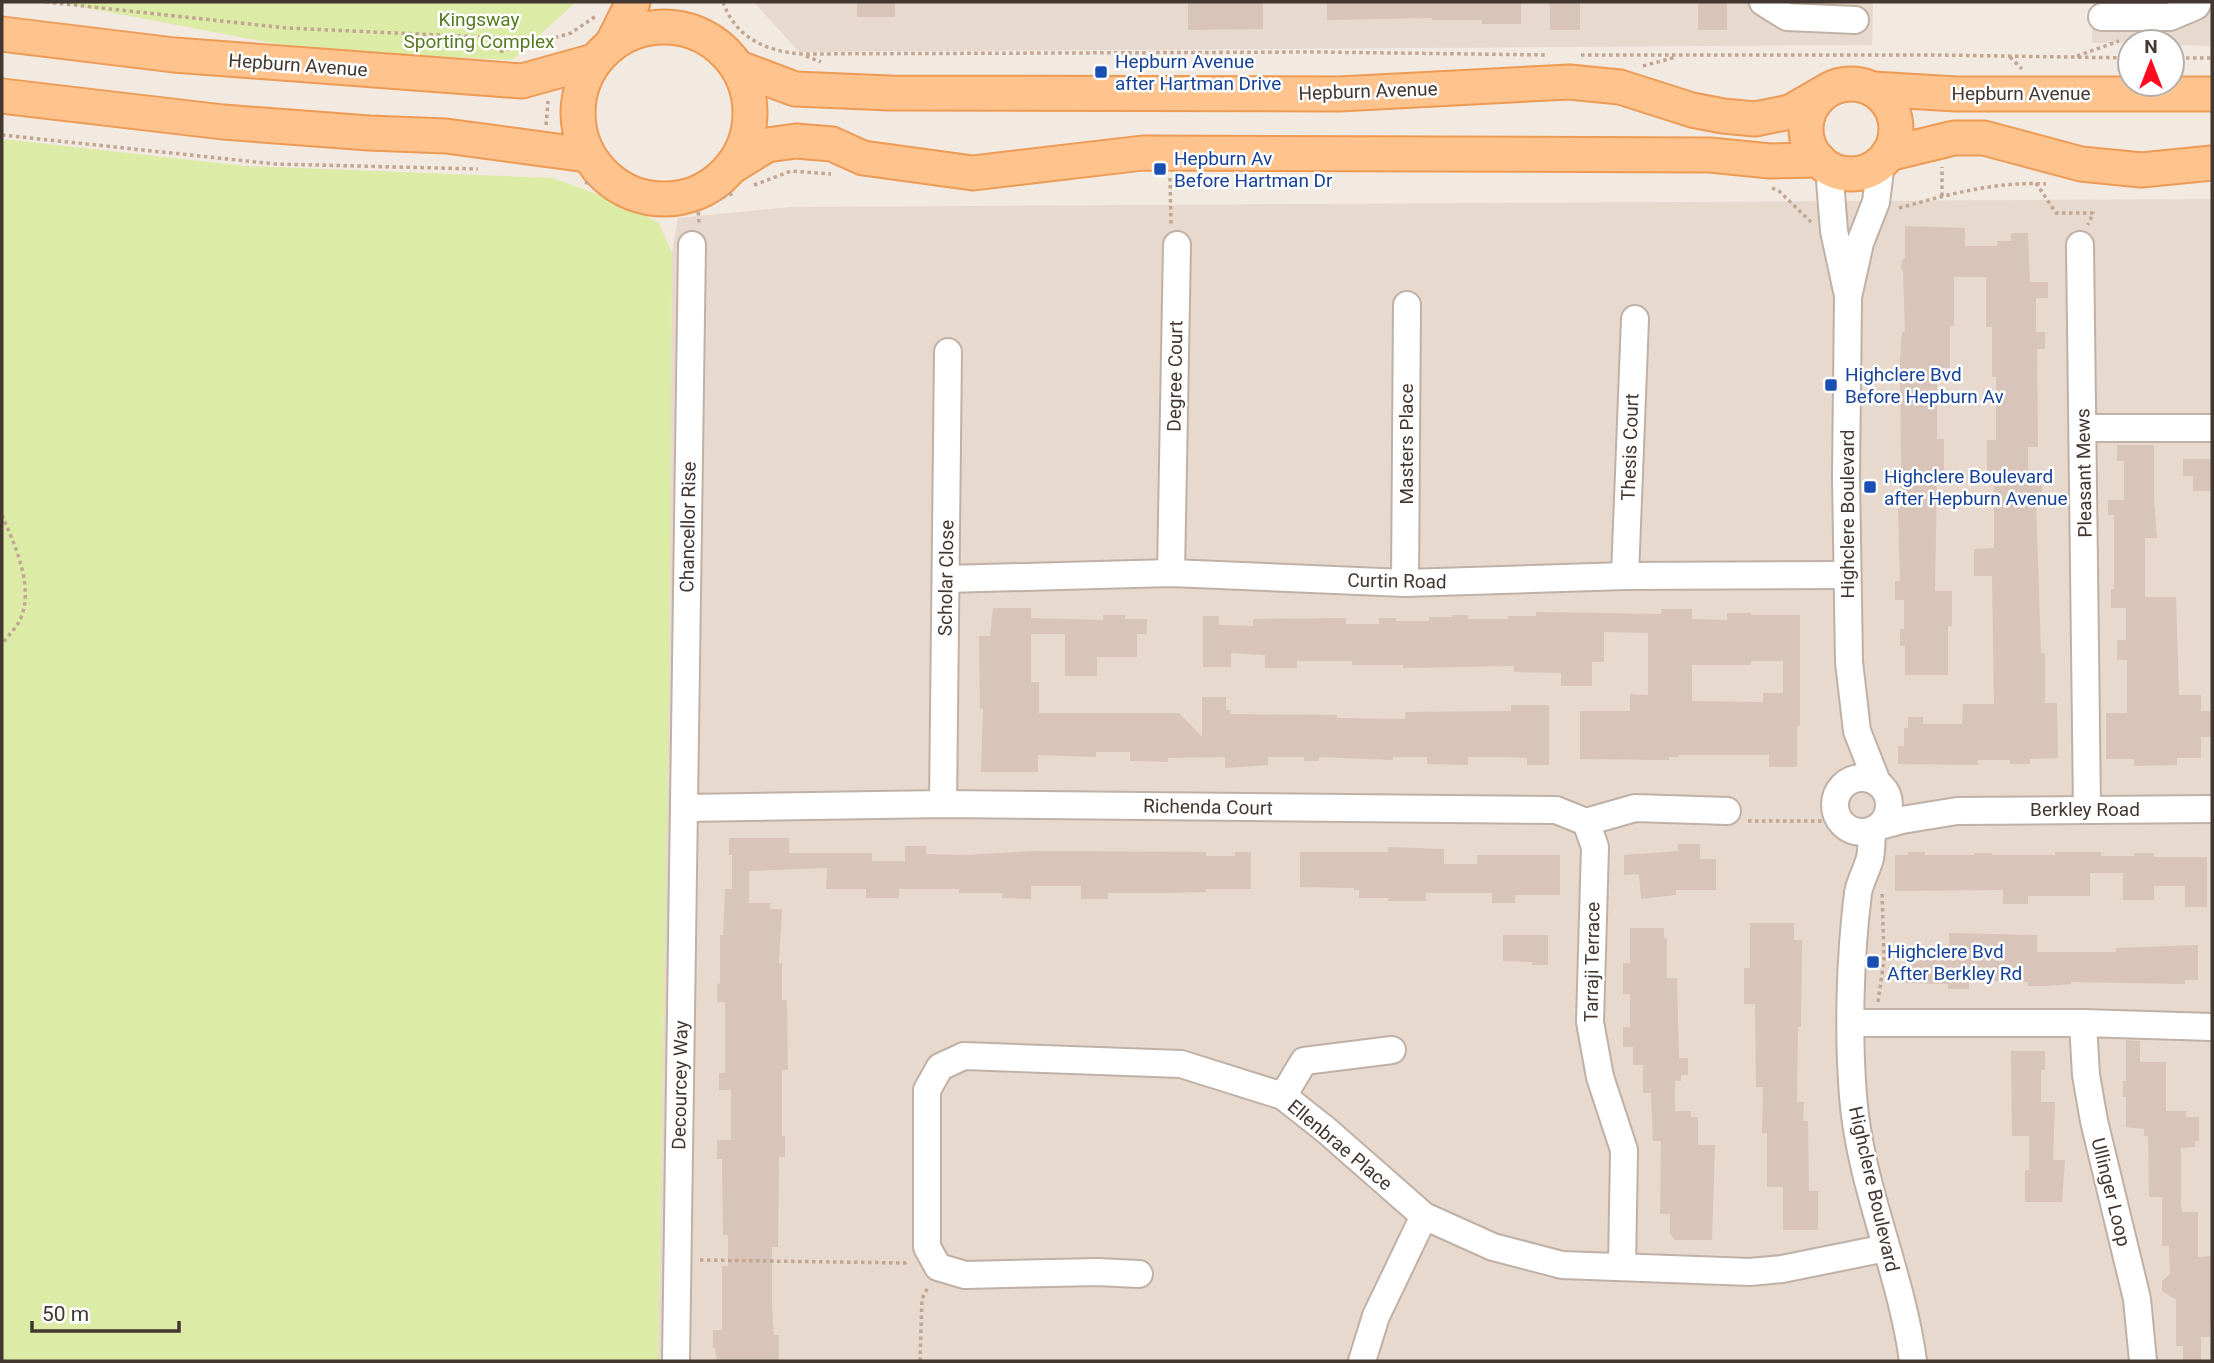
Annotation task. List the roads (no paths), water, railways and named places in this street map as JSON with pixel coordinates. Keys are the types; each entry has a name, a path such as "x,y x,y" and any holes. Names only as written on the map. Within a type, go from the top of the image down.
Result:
{"main road":[{"path":"633,2 583,80 577,108 579,133 587,155 608,180 641,197 679,198 710,187 733,166 767,145 796,141 832,144 863,158 973,173 1143,153 1710,155 1824,164 1852,174 1867,171 1885,158 1954,138 1984,138 2081,164 2141,170 2212,163"},
{"path":"695,2 696,8 731,58 748,89 751,117 747,140 733,166"},
{"path":"603,51 645,28 679,27 702,35 731,58"},
{"name":"Hepburn Avenue","path":"2,34 174,55 522,81 548,74 603,51"},
{"name":"Hepburn Avenue","path":"731,58 795,89 890,93 1339,94 1569,82 1620,87 1692,110 1755,119 1790,112 1839,85 1856,83 1873,89 1956,94 2212,94"},
{"path":"1873,89 1889,103 1896,124 1896,134 1885,158"},
{"path":"1824,93 1813,105 1807,119 1807,135 1812,150 1824,164"},
{"path":"2,96 223,122 446,136 587,155"}],"street":[{"path":"1763,2 1787,16 1855,20"},
{"path":"2102,16 2170,16 2196,6 2198,2"},
{"name":"Highclere Boulevard","path":"1867,828 1837,814 1835,805 1841,788 1848,782 1857,731 1849,662 1847,575 1848,297 1860,243 1876,202 1885,158"},
{"name":"Highclere Boulevard","path":"1824,164 1834,232 1848,297"},
{"name":"Pleasant Mews","path":"2080,244 2087,808"},
{"name":"Chancellor Rise","path":"685,808 692,245"},
{"name":"Degree Court","path":"1171,573 1177,246"},
{"name":"Masters Place","path":"1405,583 1407,305"},
{"name":"Thesis Court","path":"1625,576 1636,319"},
{"name":"Scholar Close","path":"943,804 948,352"},
{"path":"2083,428 2212,428"},
{"name":"Curtin Road","path":"947,579 1171,573 1405,583 1625,576 1847,575"},
{"name":"Highclere Boulevard","path":"1857,731 1883,789 1889,812 1867,828"},
{"path":"1848,782 1862,778 1883,789"},
{"name":"Berkley Road","path":"1883,789 1957,811"},
{"name":"Richenda Court","path":"685,808 943,804 1556,810 1586,822"},
{"name":"Decourcey Way","path":"676,1361 685,808"},
{"path":"1586,822 1635,808 1727,811"},
{"name":"Berkley Road","path":"1867,828 1957,811 2212,809"},
{"name":"Tarraji Terrace","path":"1586,822 1595,846 1590,1022 1600,1077 1624,1150 1622,1267"},
{"name":"Highclere Boulevard","path":"1867,828 1870,885 1852,981 1865,1023 1853,1096 1860,1143 1913,1361"},
{"path":"1865,1023 2082,1023 2212,1027"},
{"name":"Ullinger Loop","path":"2082,1023 2094,1121 2137,1299 2143,1361"},
{"path":"1283,1096 1304,1060 1392,1049"},
{"name":"Ellenbrae Place","path":"1139,1274 1097,1272 965,1275 932,1257 927,1090 940,1067 964,1056 1181,1064 1283,1096 1424,1216 1493,1247 1562,1265 1750,1272 1782,1269 1886,1248"},
{"path":"1362,1361 1376,1315 1424,1216"}],"place":[{"name":"Hepburn Avenue after Hartman Drive","path":"1101,72"},
{"name":"Hepburn Av Before Hartman Dr","path":"1160,169"},
{"name":"Highclere Bvd Before Hepburn Av","path":"1831,385"},
{"name":"Highclere Boulevard after Hepburn Avenue","path":"1870,487"},
{"name":"Highclere Bvd After Berkley Rd","path":"1873,962"}],"park label":[{"name":"Kingsway Sporting Complex","path":"479,30"}]}
